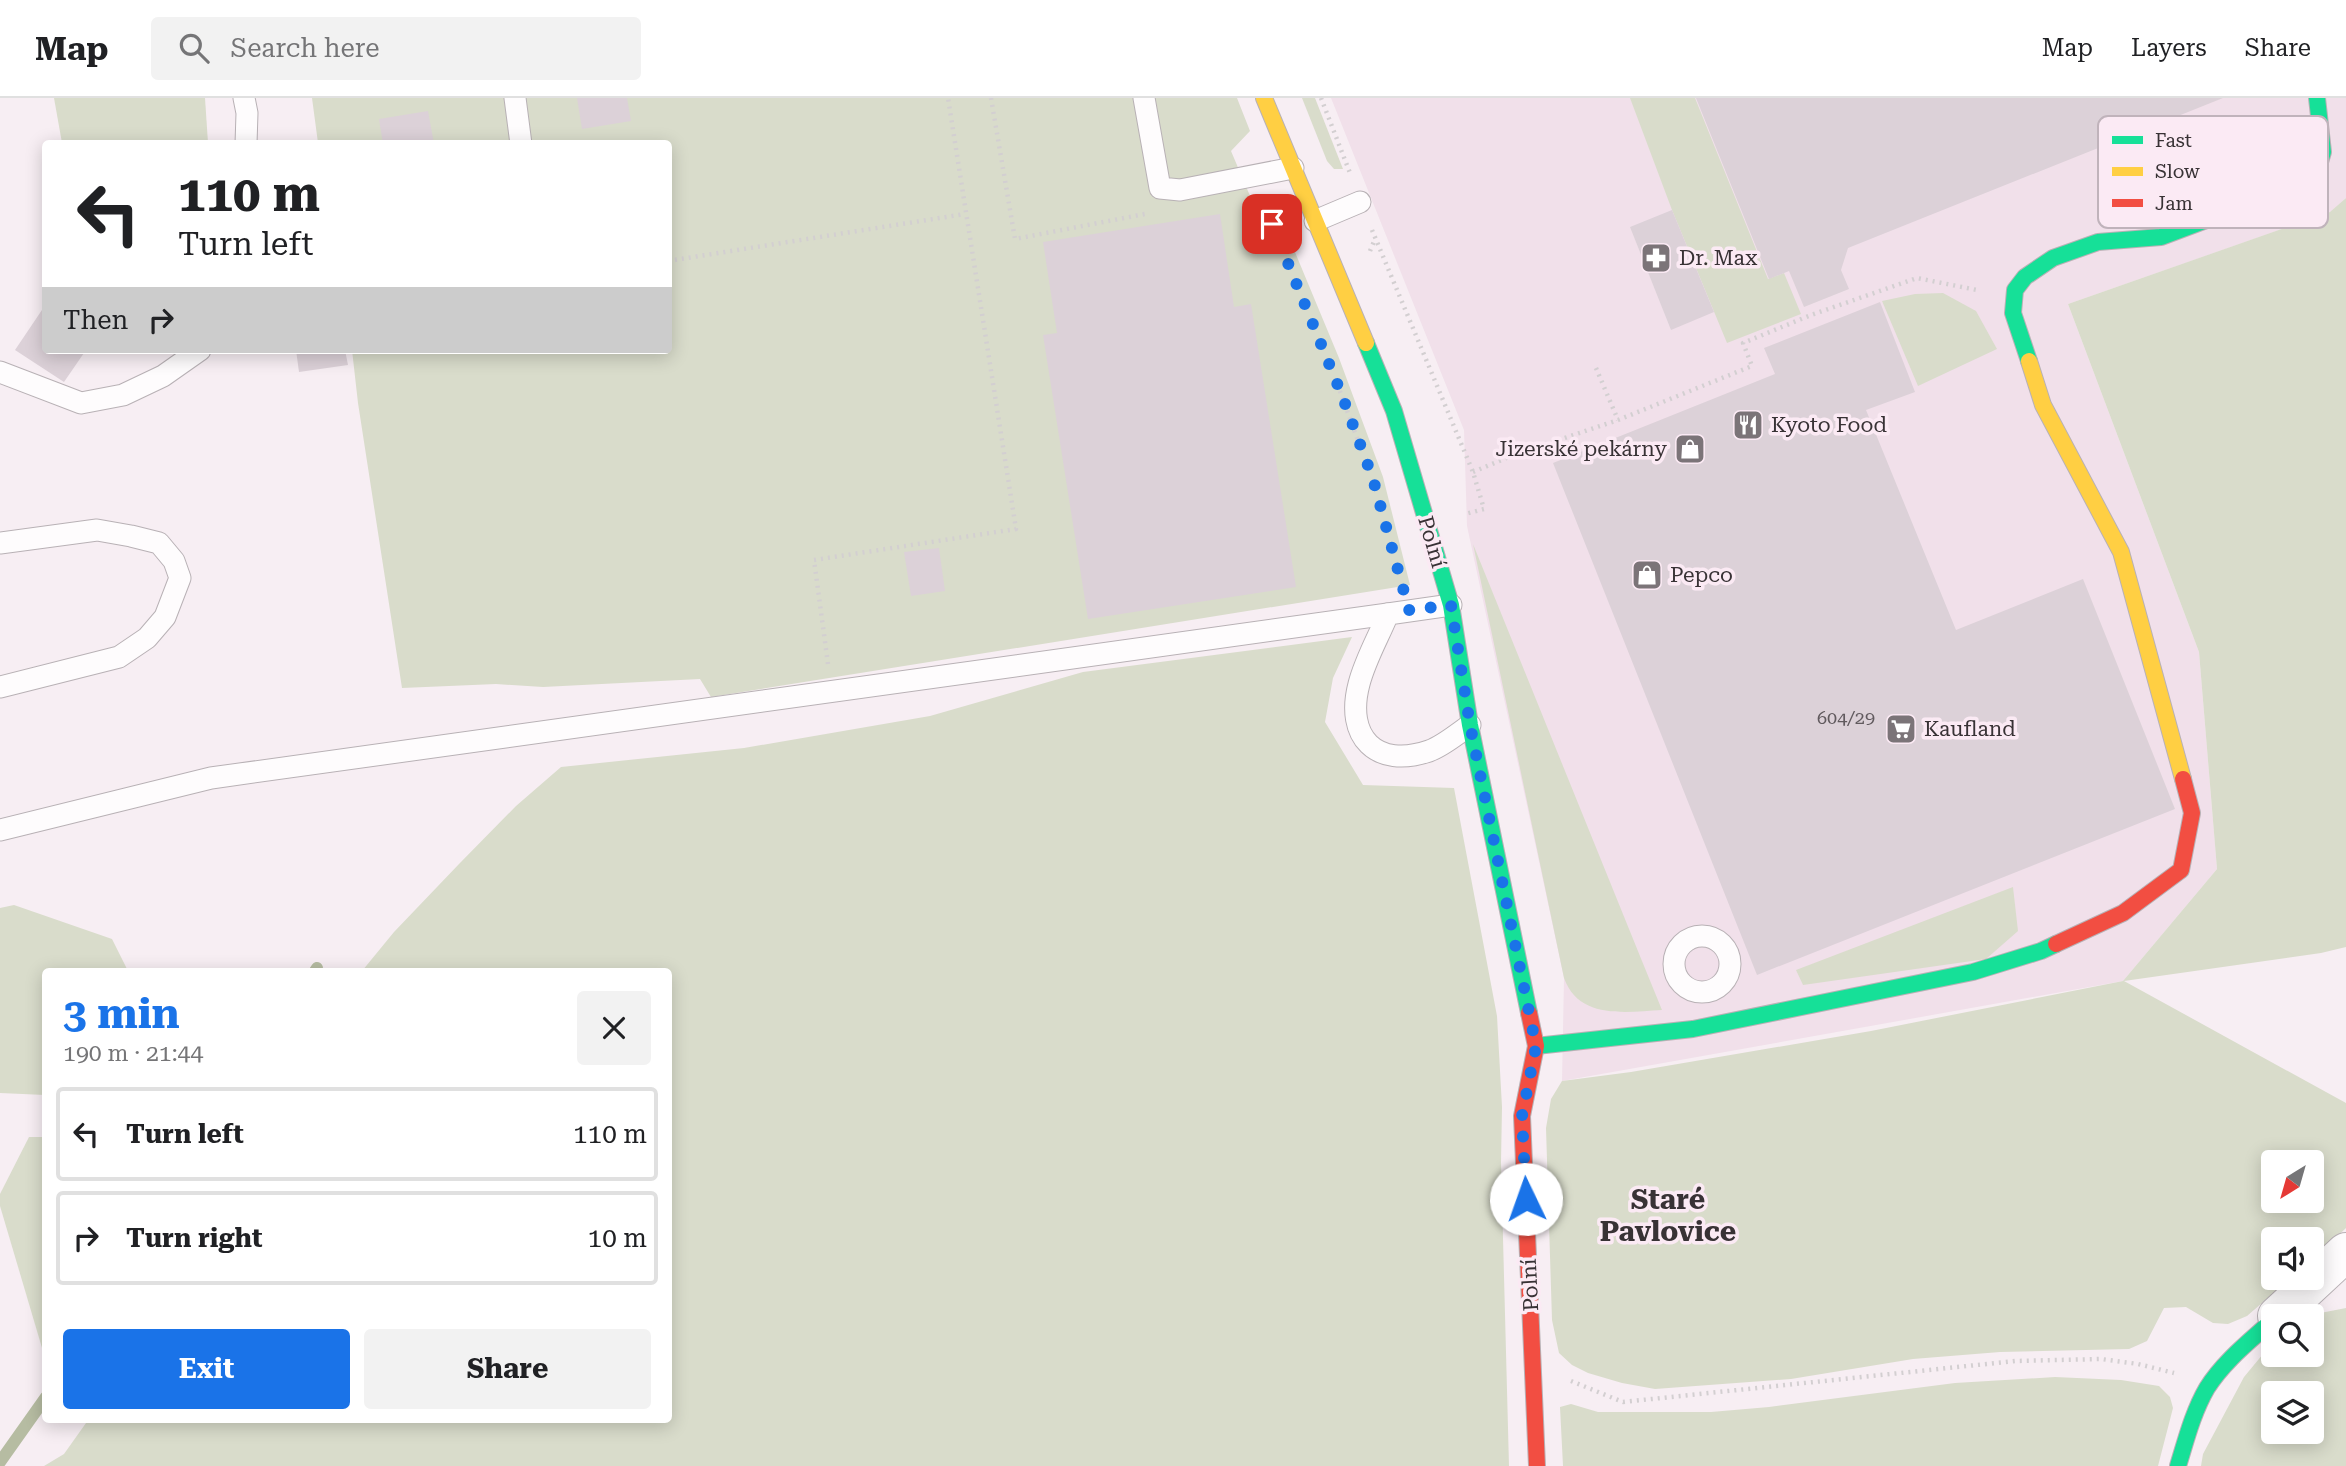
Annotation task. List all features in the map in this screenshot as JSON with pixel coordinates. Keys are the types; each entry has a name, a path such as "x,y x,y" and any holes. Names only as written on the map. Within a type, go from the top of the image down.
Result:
{"street":[{"name":"Polní","path":"1264,98 1394,411 1451,605 1470,725 1536,1046 1522,1116 1537,1466"},
{"path":"2316,98 2318,116"},
{"path":"1536,1046 1693,1029 1973,972 2041,951 2123,913 2181,870 2192,813 2121,552 2043,405 2013,313 2015,290 2025,277 2053,258 2098,242 2161,237 2185,228"},
{"path":"2290,1304 2346,1252"},
{"path":"2178,1466 2200,1403 2211,1382 2261,1332"}],"lane":[{"path":"244,98 247,113 246,140"},
{"path":"515,98 520,140"},
{"path":"1144,98 1160,188 1180,190 1293,168"},
{"path":"1315,221 1360,202"},
{"path":"0,372 81,403 123,395 163,376 194,354"},
{"path":"0,543 97,530 131,536 159,543 174,561 180,578 165,617 147,638 119,657 0,687"},
{"path":"0,830 211,778 1451,605"},
{"path":"1388,614 1359,684 1356,724 1364,740 1380,754 1403,757 1432,751 1470,725"}],"path":[{"path":"832,691 814,560 1016,529 948,98"},
{"path":"991,98 1014,239 1147,213"},
{"path":"1321,98 1360,202 1473,472 1484,509 1457,517"},
{"path":"672,260 965,214"},
{"path":"1473,472 1511,456 1618,420 1752,366 1744,343 1811,315 1917,278 2014,298"},
{"path":"1596,368 1618,420"},
{"path":"1336,380 1364,454"},
{"path":"1534,1367 1623,1402 2027,1361 2101,1359 2138,1364 2211,1382"}],"shaded area":[{"path":"1331,98 2346,98 2346,198 2328,213 2328,116 2098,116 2098,228 2285,228 2068,304 2199,652 2217,869 2123,981 1562,1081 1564,978 1467,526 1464,430"}],"green space":[{"path":"54,98 205,98 208,140 61,140"},
{"path":"312,98 1237,98 1250,131 1231,151 1256,210 1275,204 1339,358 1383,477 1410,585 711,697 700,679 543,687 496,684 402,688 352,354 672,354 672,140 318,140"},
{"path":"1302,98 1315,98 1343,169 1334,169 1327,161"},
{"path":"1630,98 1695,98 1768,279 1784,273 1801,314 1727,343 1672,210"},
{"path":"2346,198 2346,947 2321,953 2124,981 2346,1103 2346,1228 2324,1249 2324,1227 2261,1227 2261,1290 2277,1290 2247,1316 2228,1324 2213,1323 2186,1307 2164,1308 2147,1341 2129,1349 2000,1352 1913,1359 1791,1379 1655,1389 1622,1383 1588,1373 1572,1365 1559,1353 1552,1320 1546,1128 1551,1099 1562,1081 1631,1072 1871,1031 2123,981 2217,869 2199,652 2068,304 2284,228 2328,228 2328,213"},
{"path":"1943,293 1976,311 1997,349 1918,386 1882,301 1915,294"},
{"path":"1473,544 1662,1010 1619,1012 1592,1007 1571,992 1564,978"},
{"path":"1352,637 1333,678 1325,722 1363,785 1454,788 1497,1016 1502,1107 1509,1466 44,1466 64,1454 86,1423 672,1423 672,968 364,968 394,932 459,864 516,806 561,767 744,748 930,716 1083,672"},
{"path":"2013,887 2018,931 1986,959 1803,985 1796,970"},
{"path":"14,905 112,939 126,968 42,968 42,1095 0,1093 0,908"},
{"path":"29,1137 42,1137 42,1348 0,1206 0,1194"},
{"path":"2346,1308 2346,1466 2201,1466 2203,1454 2244,1377 2261,1356 2261,1367 2324,1367 2324,1312"},
{"path":"2055,1377 2121,1380 2159,1386 2170,1397 2173,1408 2158,1466 1563,1466 1560,1407 1571,1404 1598,1412 1711,1412 1955,1383"}],"building":[{"path":"577,98 627,98 631,121 582,129"},
{"path":"1696,98 2223,98 2178,116 2098,116 2098,148 1848,248 1841,270 1849,289 1804,307 1789,271 1769,279"},
{"path":"428,111 433,140 382,140 379,119"},
{"path":"1672,210 1714,312 1671,330 1630,227"},
{"path":"1220,214 1234,307 1251,304 1296,587 1088,619 1043,335 1057,333 1043,242"},
{"name":"Kaufland","path":"1880,302 1915,392 1866,410 1956,630 2083,579 2175,809 1757,975 1553,463 1775,374 1764,348"},
{"path":"42,310 42,354 83,354 64,382 15,350"},
{"path":"297,354 346,354 348,365 299,372"},
{"path":"939,548 945,591 911,596 904,552"}],"waterway":[{"path":"0,1462 42,1403"}],"traffic: fast":[{"path":"2317,98 2319,116"},
{"path":"2029,361 2013,313 2015,290 2025,277 2053,258 2098,242 2161,237 2185,228"},
{"path":"1366,343 1394,411 1451,605 1470,725 1529,1013"},
{"path":"1536,1046 1693,1029 1973,972 2056,944"},
{"path":"2178,1466 2194,1416 2207,1388 2229,1360 2261,1331"}],"traffic: slow":[{"path":"1264,98 1366,343"},
{"path":"2029,361 2043,405 2121,552 2183,779"}],"traffic: jam":[{"path":"2056,944 2123,913 2181,870 2192,813 2183,779"},
{"path":"1529,1013 1536,1046 1522,1116 1537,1466"}],"place":[{"name":"Dr. Max","path":"1656,258"},
{"name":"Kyoto Food","path":"1748,425"},
{"name":"Jizerské pekárny","path":"1690,449"},
{"name":"Pepco","path":"1647,575"},
{"name":"Kaufland","path":"1901,729"}],"district":[{"name":"Staré Pavlovice","path":"1668,1215"}],"route":[{"path":"1272,224 1373,479 1409,610 1451,605 1470,725 1536,1046 1522,1116 1526,1199"}]}
